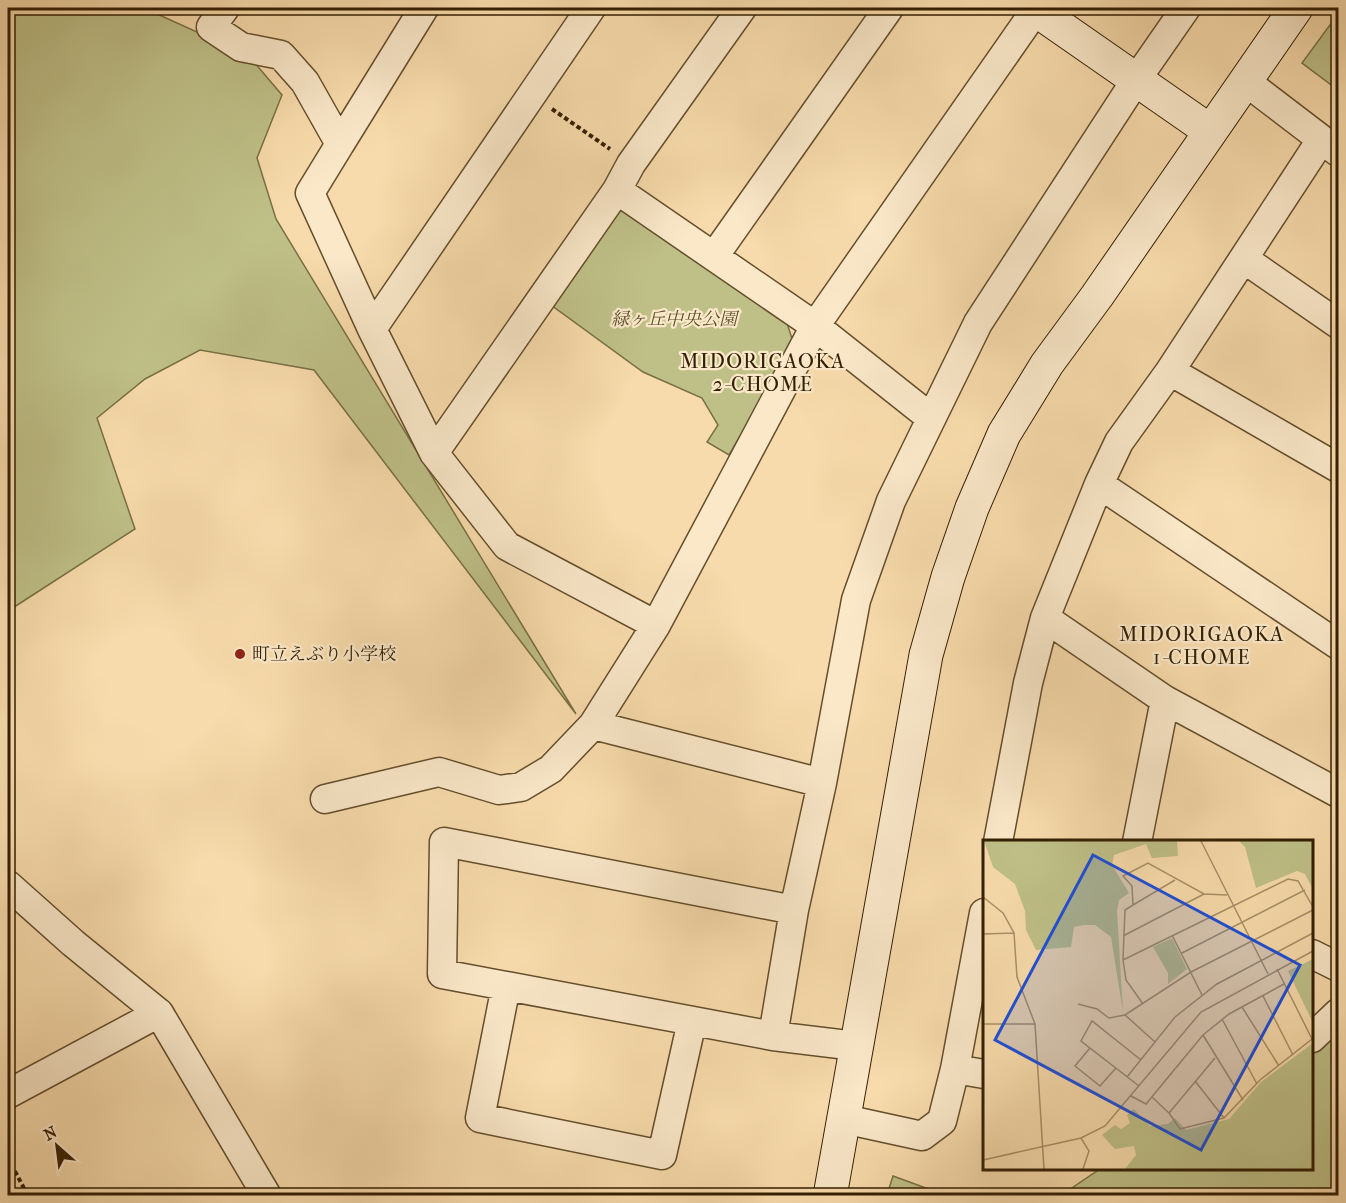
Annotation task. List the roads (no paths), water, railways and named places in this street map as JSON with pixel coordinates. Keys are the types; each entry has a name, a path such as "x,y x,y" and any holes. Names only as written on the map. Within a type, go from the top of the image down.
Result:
{"street":[{"path":"225,8 211,27 241,47 281,56 305,82 340,144"},
{"path":"424,8 310,193 372,329 434,453 507,546 656,624"},
{"path":"372,329 591,8"},
{"path":"434,453 742,8"},
{"path":"715,255 889,8"},
{"path":"325,799 439,772 499,790 521,787 551,769 593,725 656,624 815,326 1035,8 1210,131"},
{"path":"772,1036 794,910 822,783 856,600 891,501 978,323 1136,80 1186,8"},
{"path":"830,1196 926,655 948,577 972,507 1004,434 1047,364 1097,296 1296,8"},
{"path":"998,840 1028,683 1045,618 1099,484 1119,442 1170,371 1244,259 1330,146 1245,81"},
{"path":"617,190 715,255 815,326 931,418"},
{"path":"1244,259 1338,324"},
{"path":"1170,371 1338,468"},
{"path":"1099,484 1338,645"},
{"path":"1045,618 1165,700 1338,793"},
{"path":"1137,840 1165,700"},
{"path":"593,725 822,783"},
{"path":"794,910 444,842 442,974 772,1036 856,1046"},
{"path":"8,885 73,944 159,1013 267,1196"},
{"path":"844,1119 922,1136 942,1121 955,1069 983,918"},
{"path":"1313,955 1338,967"},
{"path":"506,986 480,1118 662,1155 692,1022"},
{"path":"8,1094 159,1013"},
{"path":"1313,1036 1338,1013"},
{"path":"955,1069 983,1074"}],"place":[{"name":"町立えぶり小学校","path":"240,654"}],"district":[{"name":"MIDORIGAOKA 2-CHOME","path":"763,372"},
{"name":"MIDORIGAOKA 1-CHOME","path":"1202,646"}],"park label":[{"name":"緑ヶ丘中央公園","path":"674,319"}]}
